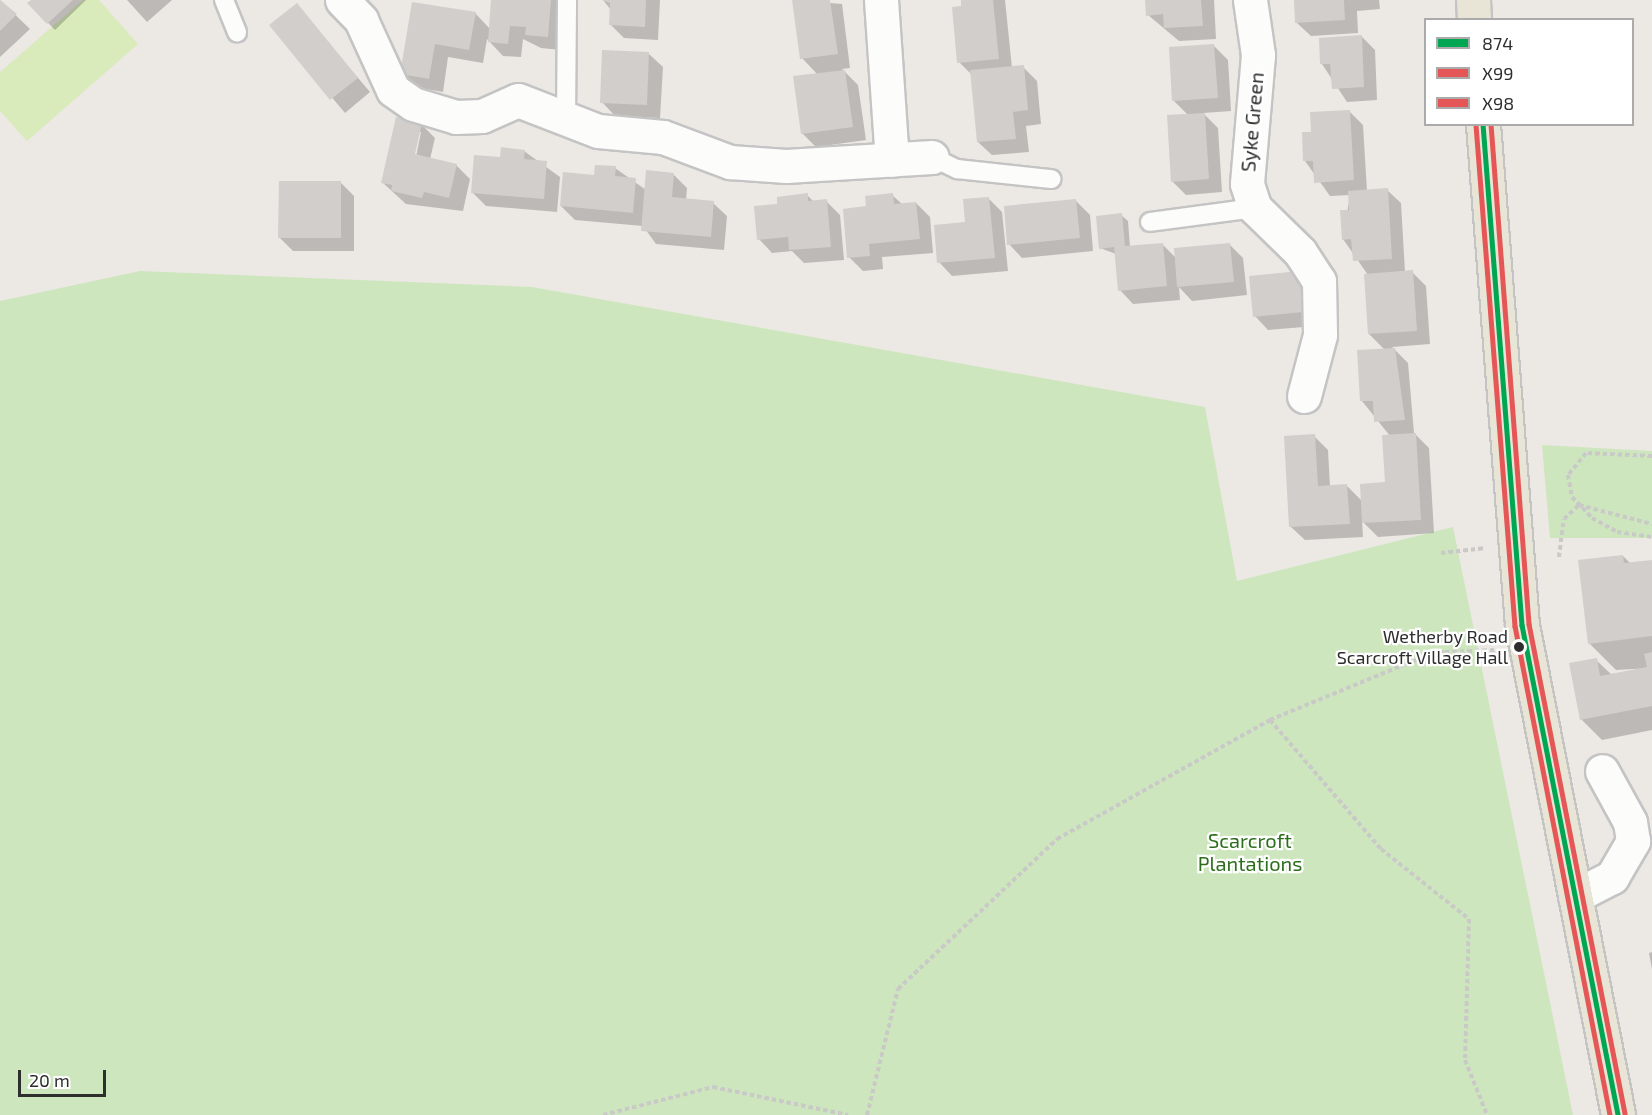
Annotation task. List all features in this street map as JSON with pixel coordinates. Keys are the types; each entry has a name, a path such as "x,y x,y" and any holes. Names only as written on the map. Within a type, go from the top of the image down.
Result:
{"main road":[{"path":"1473,0 1474,18"},
{"path":"1483,126 1516,544 1527,650 1618,1115"}],"street":[{"path":"342,0 361,20 393,90 413,104 465,117 482,116 518,100 598,131 663,137 729,162 786,166 932,157"},
{"path":"880,0 892,160"},
{"name":"Syke Green","path":"1250,0 1258,55 1247,184 1255,208"},
{"path":"1255,208 1300,252 1319,280 1320,335 1305,396"},
{"path":"1575,896 1612,877 1633,841 1630,822 1602,771"}],"lane":[{"path":"225,0 237,32"},
{"path":"566,118 567,0"},
{"path":"932,157 957,169 1051,179"},
{"path":"1150,222 1255,208"}],"path":[{"path":"1652,456 1586,453 1577,458 1568,475 1579,505 1617,532 1652,537"},
{"path":"1579,505 1652,524"},
{"path":"1559,557 1564,519 1579,505"},
{"path":"1441,553 1516,544"},
{"path":"867,1115 897,989 1057,838 1270,720 1413,661 1445,652 1527,650"},
{"path":"1270,720 1381,849 1468,919 1465,1060 1487,1115"},
{"path":"603,1115 713,1087 848,1115"}],"green space":[{"path":"83,0 99,0 138,44 27,141 0,111 0,72"},
{"name":"Scarcroft Plantations","path":"140,271 532,287 1205,407 1237,581 1453,527 1573,1115 0,1115 0,301"},
{"path":"1542,445 1652,451 1652,538 1550,538"}],"building":[{"path":"0,0 17,14 0,31"},
{"path":"31,0 73,0 47,24 27,3"},
{"path":"491,0 551,0 548,37 525,35 526,27 510,26 508,44 488,42"},
{"path":"602,0 646,0 645,27 609,25 610,3"},
{"path":"792,0 830,0 838,54 800,59"},
{"path":"961,0 993,0 999,59 957,63 952,7 961,6"},
{"path":"1145,0 1201,0 1203,26 1164,28 1163,14 1146,16"},
{"path":"1294,0 1344,0 1345,20 1295,23"},
{"path":"412,2 476,12 469,50 435,44 429,79 400,74"},
{"path":"297,3 358,78 330,100 269,25"},
{"path":"1362,35 1364,87 1332,89 1330,64 1320,64 1319,38"},
{"path":"1214,44 1218,98 1172,101 1169,47"},
{"path":"602,50 649,52 647,105 600,103"},
{"path":"1024,65 1028,110 1013,112 1016,139 977,142 970,70"},
{"path":"845,70 853,127 801,134 793,76"},
{"path":"1350,110 1354,180 1314,183 1313,161 1303,161 1302,132 1311,132 1310,112"},
{"path":"1205,113 1209,179 1171,182 1167,115"},
{"path":"396,117 422,123 415,154 457,164 449,198 424,192 422,198 391,191 392,185 381,183"},
{"path":"501,147 525,150 524,159 547,161 544,199 471,193 474,155 500,157"},
{"path":"595,165 616,166 615,176 636,178 633,213 560,206 563,172 594,175"},
{"path":"646,170 674,173 672,197 714,201 711,237 641,231"},
{"path":"279,181 341,181 341,238 278,238"},
{"path":"1388,188 1392,259 1353,261 1351,239 1342,240 1340,210 1349,210 1348,191"},
{"path":"808,193 808,201 827,199 831,247 789,250 788,237 757,240 754,206 777,204 777,197"},
{"path":"893,193 894,204 916,202 920,239 869,244 870,256 847,258 843,209 866,206 865,196"},
{"path":"989,197 995,258 937,263 934,225 965,222 963,199"},
{"path":"1076,199 1080,238 1007,245 1004,206"},
{"path":"1122,213 1125,246 1163,243 1167,286 1118,291 1114,247 1099,249 1096,216"},
{"path":"1230,243 1234,282 1177,287 1174,248"},
{"path":"1413,270 1417,331 1368,334 1364,274"},
{"path":"1299,271 1303,312 1253,317 1249,276"},
{"path":"1395,348 1405,420 1374,422 1373,401 1360,401 1357,350"},
{"path":"1416,433 1421,520 1362,523 1360,484 1385,482 1382,435"},
{"path":"1315,434 1318,486 1347,484 1350,524 1289,527 1284,436"},
{"path":"1623,555 1624,563 1652,560 1652,636 1588,644 1578,560"},
{"path":"1652,652 1652,706 1580,720 1569,663 1597,658 1600,676 1647,667 1644,654"}],"transit line":[{"name":"X99","path":"1476,126 1515,626 1610,1115"},
{"name":"874","path":"1483,126 1522,625 1618,1115"},
{"name":"X98","path":"1491,126 1529,624 1625,1114"}],"place":[{"name":"Wetherby Road Scarcroft Village Hall","path":"1519,647"}]}
